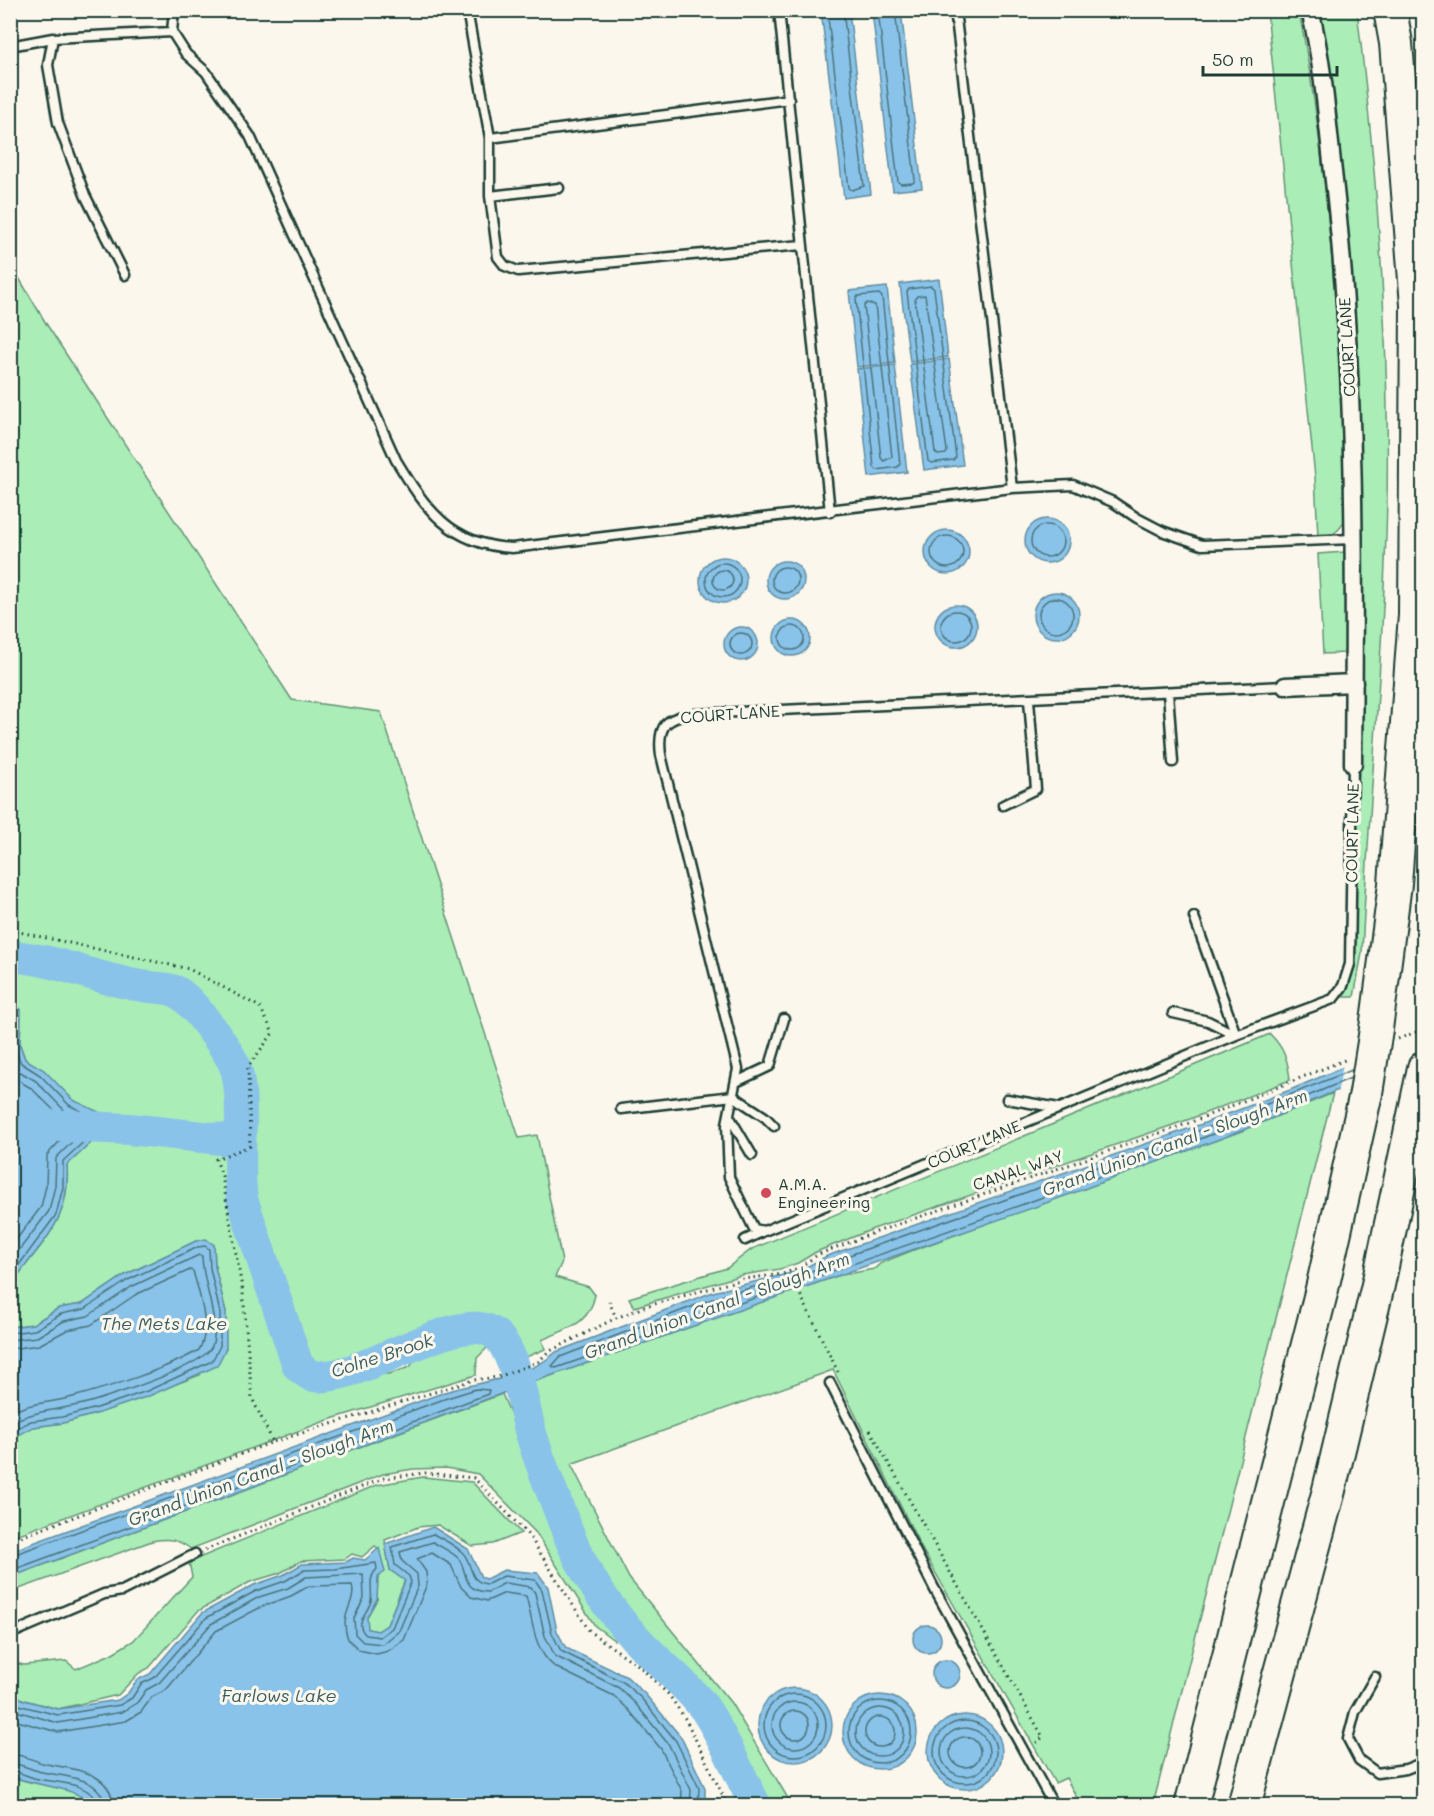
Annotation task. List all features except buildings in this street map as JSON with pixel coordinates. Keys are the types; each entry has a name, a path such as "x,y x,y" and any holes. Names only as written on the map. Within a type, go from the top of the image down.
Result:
{"highway":[{"path":"1191,1806 1322,1289 1366,1093 1385,1035 1415,615 1418,305 1396,43 1390,10"},
{"path":"1244,1806 1329,1490 1378,1285 1423,1069"}],"street":[{"name":"COURT LANE","path":"1310,10 1318,43 1338,210 1349,355 1353,539 1353,764"},
{"path":"1284,686 1354,682"}],"lane":[{"path":"174,10 172,32 186,54 206,72 250,136 396,460 428,508 441,522 462,536 483,544 512,548 830,512 1012,488 1073,485 1113,501 1137,518 1162,531 1202,545 1353,539"},
{"path":"467,10 490,138 490,196 498,257 505,266 518,271 802,245"},
{"path":"779,10 830,512"},
{"path":"955,10 1012,488"},
{"path":"10,46 53,38 172,32"},
{"path":"53,38 48,65 58,123 85,195 124,275"},
{"path":"490,138 789,99"},
{"path":"490,196 559,188"},
{"name":"COURT LANE","path":"1284,686 1029,700 695,714 673,718 662,728 659,741 661,755 738,1069 729,1116 729,1177 751,1226 762,1232 1236,1035 1333,999 1346,981 1350,964 1353,764"},
{"path":"1168,692 1173,762"},
{"path":"1003,805 1036,789 1029,700"},
{"path":"1194,917 1236,1035"},
{"path":"1173,1013 1209,1021 1236,1035"},
{"path":"736,1082 770,1066 784,1019"},
{"path":"621,1109 733,1096 765,1116 774,1126"},
{"path":"1007,1099 1059,1108"},
{"path":"729,1116 752,1155"},
{"path":"745,1240 762,1232"},
{"path":"830,1383 934,1588 1054,1806"},
{"path":"10,1634 104,1594 122,1591 195,1554"},
{"path":"1375,1677 1355,1712 1348,1739 1359,1760 1377,1773 1406,1769 1424,1762"}],"path":[{"path":"10,930 181,967 260,1007 273,1033 248,1067 250,1146 216,1159 222,1176 243,1293 252,1398 273,1442"},
{"path":"1385,1035 1424,1029"},
{"name":"CANAL WAY","path":"10,1541 273,1442 469,1381 498,1377 537,1362 548,1352 616,1318 743,1279 783,1274 798,1268 819,1254 857,1239 1190,1123 1354,1056"},
{"path":"798,1290 843,1382"},
{"path":"609,1301 616,1318"},
{"path":"867,1423 1042,1737 1030,1750"},
{"path":"195,1554 384,1478 425,1473 474,1478 530,1537 590,1632 638,1665 669,1695 686,1720 728,1806"}],"green space":[{"path":"1267,11 1299,11 1310,73 1326,199 1337,326 1346,517 1338,530 1318,537 1315,477"},
{"path":"1313,11 1357,11 1371,132 1384,315 1387,498 1380,669 1362,953 1354,997 1341,997 1353,967 1362,654 1356,522"},
{"path":"10,263 47,325 292,700 381,712 519,1138 537,1135 562,1262 555,1277 589,1287 595,1295 588,1313 582,1319 569,1328 542,1340 545,1349 519,1360 506,1331 484,1323 452,1327 382,1355 327,1372 312,1373 300,1363 245,1199 241,1173 244,1108 240,1070 199,1006 178,988 102,975 70,963 11,952"},
{"path":"1345,552 1345,653 1323,654 1318,554"},
{"path":"11,959 66,968 102,982 175,994 195,1010 233,1070 239,1106 236,1136 177,1131 118,1121 99,1115 75,1101 41,1070 25,1059 20,1045 21,1010 11,996"},
{"path":"1270,1034 1279,1044 1284,1055 1290,1080 1190,1119 873,1229 780,1269 742,1275 634,1307 629,1298 727,1268 752,1249"},
{"path":"1333,1093 1153,1805 1081,1805 1066,1778 1055,1783 922,1549 833,1370 571,1464 629,1578 731,1703 792,1805 758,1805 706,1708 628,1627 595,1584 576,1550 553,1490 530,1383 837,1276 874,1269 881,1263 911,1251 1244,1130"},
{"path":"126,1133 236,1144 234,1172 237,1191 264,1281 295,1370 312,1381 356,1374 389,1374 410,1367 425,1349 445,1339 468,1336 491,1339 490,1345 477,1358 476,1375 328,1420 11,1537 11,1439 33,1427 63,1423 99,1413 200,1375 226,1312 215,1267 214,1245 196,1241 125,1275 82,1304 59,1308 33,1324 11,1327 11,1276 17,1277 47,1238 61,1213 67,1183 67,1165 94,1140 115,1138"},
{"path":"502,1394 567,1547 593,1593 623,1635 614,1640 595,1626 536,1533 478,1474 446,1468 413,1469 383,1474 191,1549 173,1540 152,1541 11,1592 11,1577"},
{"path":"423,1477 472,1482 521,1533 493,1544 472,1546 438,1525 418,1527 385,1540 390,1570 405,1580 387,1625 378,1631 367,1629 367,1617 377,1599 379,1549 375,1546 362,1557 352,1554 345,1559 301,1561 280,1573 250,1582 198,1611 149,1668 139,1673 118,1695 58,1709 24,1700 11,1693 11,1662 24,1665 66,1661 76,1669 111,1654 133,1641 192,1577 189,1562 377,1485"},
{"path":"11,1776 66,1790 85,1798 92,1805 15,1806 11,1802"}],"water":[{"path":"821,11 849,11 871,194 844,198"},
{"path":"872,11 901,11 922,188 893,191"},
{"path":"939,279 948,357 910,362 900,284"},
{"path":"887,287 895,363 857,367 849,291"},
{"path":"949,359 963,465 924,470 910,364"},
{"path":"895,365 907,472 869,477 857,369"},
{"path":"1047,519 1063,525 1069,541 1063,557 1047,563 1031,557 1025,541 1031,525"},
{"path":"947,530 963,536 969,552 963,568 947,574 931,568 925,552 931,536"},
{"path":"723,557 732,558 739,564 745,571 745,589 739,596 732,602 723,603 714,602 707,596 701,589 700,580 701,571 707,564 714,558"},
{"path":"785,561 798,567 804,580 798,593 785,599 772,593 766,580 772,567"},
{"path":"1056,592 1072,599 1079,615 1072,631 1056,638 1040,631 1033,615 1040,599"},
{"path":"956,605 971,611 977,626 971,641 956,647 941,641 935,626 941,611"},
{"path":"792,620 805,625 810,638 805,651 792,656 779,651 774,638 779,625"},
{"path":"741,627 753,632 758,644 753,656 741,661 729,656 724,644 729,632"},
{"path":"10,996 21,1010 20,1045 25,1059 44,1070 73,1100 122,1123 126,1133 115,1138 94,1140 67,1165 65,1200 60,1214 47,1238 17,1277 10,1276"},
{"name":"Grand Union Canal - Slough Arm","path":"1423,1033 1423,1054 1244,1130 1035,1207 530,1383 11,1577 11,1551 445,1392 517,1374 544,1361 556,1352 713,1292 799,1271 827,1256 1202,1124 1290,1090"},
{"name":"The Mets Lake","path":"206,1239 214,1245 215,1267 226,1312 226,1348 217,1366 149,1396 63,1423 33,1427 11,1439 11,1327 33,1324 59,1308 82,1304 125,1275 196,1241"},
{"name":"Farlows Lake","path":"433,1527 468,1549 481,1577 486,1579 504,1570 538,1573 548,1587 557,1631 566,1648 627,1677 645,1694 681,1737 705,1788 705,1805 92,1806 85,1799 66,1790 11,1776 11,1693 24,1700 58,1709 118,1700 128,1693 137,1680 150,1674 202,1613 254,1585 283,1575 302,1564 346,1562 353,1558 365,1560 379,1548 385,1572 378,1577 377,1599 367,1617 368,1629 378,1631 387,1625 405,1581 390,1570 385,1544"},
{"path":"927,1625 937,1629 941,1639 937,1649 927,1653 917,1649 913,1639 917,1629"},
{"path":"946,1660 956,1664 960,1674 956,1684 946,1688 936,1684 932,1674 936,1664"},
{"path":"795,1688 809,1691 821,1699 829,1711 832,1725 829,1739 821,1751 809,1759 795,1762 781,1759 769,1751 761,1739 758,1725 761,1711 769,1699 781,1691"},
{"path":"880,1695 901,1701 911,1711 917,1732 911,1753 901,1763 880,1769 859,1763 849,1753 843,1732 849,1711 859,1701"},
{"path":"965,1715 986,1721 996,1731 1002,1752 996,1773 986,1783 965,1789 944,1783 934,1773 928,1752 934,1731 944,1721"}],"pier":[{"path":"1424,1030 1424,1057 1337,1094 1343,1065"}],"waterway":[{"name":"Colne Brook","path":"10,956 44,961 126,983 175,991 194,1007 212,1030 234,1064 240,1088 242,1199 298,1366 305,1372 313,1376 332,1375 354,1369 453,1331 474,1328 490,1331 499,1338 512,1361 542,1466 571,1541 589,1576 622,1623 705,1709 756,1806"},
{"path":"10,1094 42,1125 129,1129 239,1141"}],"place":[{"name":"A.M.A. Engineering","path":"766,1193"}]}
